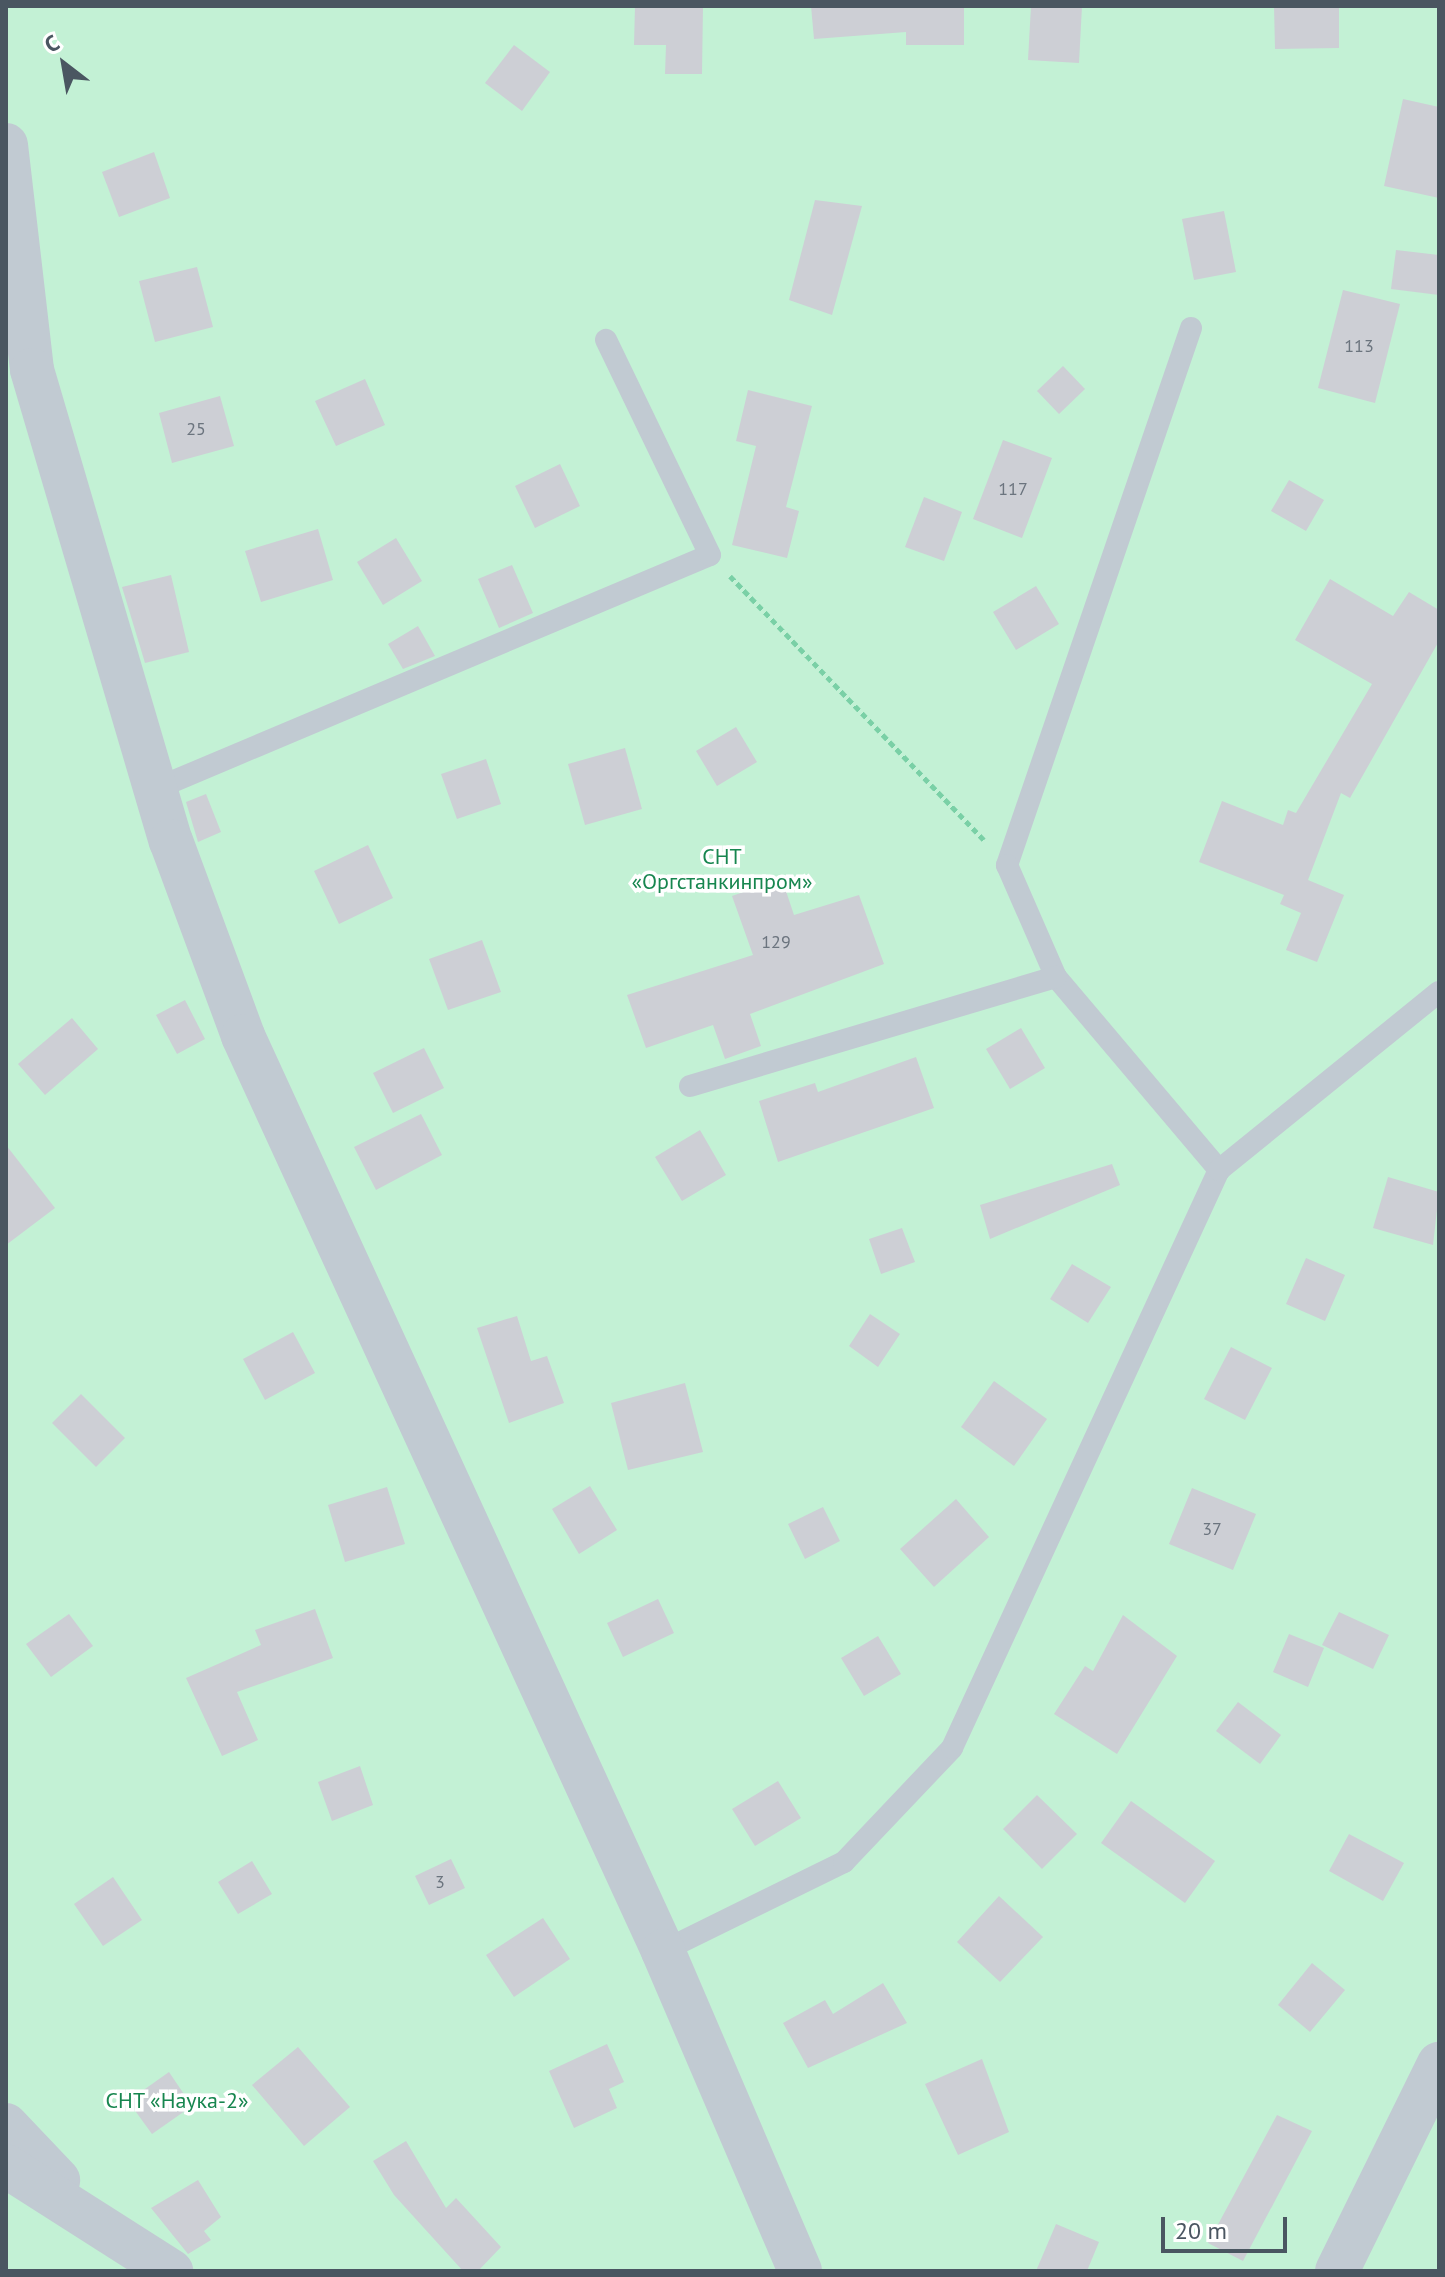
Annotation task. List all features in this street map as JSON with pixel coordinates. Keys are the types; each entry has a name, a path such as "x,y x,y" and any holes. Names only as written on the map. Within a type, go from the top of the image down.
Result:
{"street":[{"path":"6,145 32,370 155,789 243,1036 663,1951 800,2271"},
{"path":"1337,2271 1439,2064"},
{"path":"6,2125 101,2226"},
{"path":"6,2166 171,2271"}],"lane":[{"path":"1191,328 1007,865 1056,977 1219,1170"},
{"path":"155,789 710,555 606,340"},
{"path":"690,1086 1056,977"},
{"path":"663,1951 844,1862 952,1748 1219,1170 1439,992"}],"path":[{"path":"710,555 1007,865"}],"green space":[{"name":"СНТ «Оргстанкинпром»","path":"6,6 1439,6 1439,2271 6,2271"}],"building":[{"path":"635,6 703,6 702,74 665,74 666,45 634,45"},
{"path":"811,6 964,6 964,45 906,45 906,32 814,39"},
{"path":"1031,6 1082,6 1079,63 1028,60"},
{"path":"1274,6 1339,6 1339,48 1275,49"},
{"path":"514,45 550,72 522,111 485,83"},
{"path":"1403,99 1439,107 1439,198 1384,186"},
{"path":"154,152 170,198 119,217 102,172"},
{"path":"815,200 862,206 832,315 789,300"},
{"path":"1224,211 1236,272 1194,280 1182,219"},
{"path":"1396,250 1439,255 1439,295 1391,289"},
{"path":"197,267 213,327 155,342 139,281"},
{"path":"1343,290 1400,304 1375,403 1318,388"},
{"path":"1063,366 1085,389 1059,414 1037,391"},
{"path":"365,379 385,425 336,446 315,401"},
{"path":"748,390 812,406 786,507 799,511 787,558 732,545 756,446 736,441"},
{"path":"220,396 234,446 172,463 159,413"},
{"path":"1003,440 1052,458 1022,538 973,519"},
{"path":"560,464 580,506 535,528 515,486"},
{"path":"1289,480 1324,500 1306,531 1271,511"},
{"path":"924,497 962,512 944,561 905,547"},
{"path":"318,529 333,580 261,602 245,551"},
{"path":"396,538 422,581 383,605 357,562"},
{"path":"512,565 533,613 499,628 478,579"},
{"path":"171,575 189,652 145,663 122,587"},
{"path":"1330,579 1393,616 1409,592 1439,610 1439,641 1350,798 1341,793 1308,880 1344,895 1317,962 1286,950 1301,913 1280,904 1284,895 1199,862 1222,801 1283,825 1288,810 1296,813 1372,684 1295,640"},
{"path":"1036,586 1059,624 1016,650 993,612"},
{"path":"418,626 435,656 403,669 388,644"},
{"path":"736,727 757,762 717,786 696,751"},
{"path":"625,748 642,809 585,825 568,764"},
{"path":"486,759 501,804 457,819 441,774"},
{"path":"206,794 221,832 198,842 186,802"},
{"path":"368,845 393,898 339,924 314,871"},
{"path":"782,879 794,915 859,895 884,964 750,1014 761,1046 725,1059 713,1025 646,1048 627,995 753,955 732,896"},
{"path":"482,940 501,992 448,1010 429,959"},
{"path":"185,1000 205,1039 177,1054 156,1015"},
{"path":"72,1018 98,1049 45,1095 18,1064"},
{"path":"1021,1028 1045,1068 1010,1089 986,1049"},
{"path":"424,1048 444,1088 393,1113 373,1073"},
{"path":"916,1057 934,1108 778,1162 759,1101 815,1083 818,1092"},
{"path":"421,1114 442,1155 376,1190 354,1147"},
{"path":"700,1130 726,1175 682,1201 655,1157"},
{"path":"6,1145 55,1208 6,1245"},
{"path":"1112,1164 1120,1185 990,1239 980,1205"},
{"path":"1388,1177 1439,1192 1433,1245 1373,1228"},
{"path":"902,1228 915,1262 881,1274 869,1239"},
{"path":"1306,1258 1345,1275 1325,1321 1286,1304"},
{"path":"1072,1264 1111,1287 1088,1323 1050,1299"},
{"path":"870,1314 900,1334 878,1367 849,1346"},
{"path":"517,1316 531,1361 547,1356 564,1403 509,1423 477,1328"},
{"path":"293,1332 315,1373 265,1400 243,1359"},
{"path":"1231,1347 1272,1368 1245,1420 1204,1399"},
{"path":"994,1381 1047,1419 1014,1466 961,1427"},
{"path":"685,1383 703,1452 628,1470 611,1403"},
{"path":"81,1394 125,1438 96,1467 52,1423"},
{"path":"590,1486 617,1530 579,1554 552,1509"},
{"path":"387,1487 405,1544 345,1562 328,1505"},
{"path":"1192,1488 1256,1514 1233,1570 1169,1544"},
{"path":"956,1499 989,1537 934,1587 900,1549"},
{"path":"823,1507 840,1541 805,1559 788,1524"},
{"path":"658,1599 674,1633 623,1657 607,1623"},
{"path":"315,1609 333,1658 237,1692 258,1740 222,1756 186,1678 261,1645 255,1630"},
{"path":"1339,1612 1389,1635 1373,1669 1322,1645"},
{"path":"69,1614 93,1646 51,1677 26,1644"},
{"path":"1123,1615 1177,1656 1117,1754 1054,1714 1085,1666 1093,1671"},
{"path":"1289,1634 1324,1648 1308,1687 1273,1672"},
{"path":"878,1636 901,1674 864,1696 841,1658"},
{"path":"1238,1702 1281,1735 1260,1764 1216,1731"},
{"path":"360,1766 373,1805 332,1821 318,1782"},
{"path":"778,1781 801,1818 755,1846 732,1809"},
{"path":"1037,1795 1077,1834 1042,1869 1003,1829"},
{"path":"1131,1801 1215,1861 1185,1903 1101,1843"},
{"path":"1349,1834 1404,1863 1383,1901 1329,1871"},
{"path":"451,1859 465,1888 429,1905 415,1876"},
{"path":"252,1861 272,1894 238,1914 218,1882"},
{"path":"113,1877 142,1920 103,1946 74,1904"},
{"path":"999,1896 1043,1937 1000,1982 957,1942"},
{"path":"543,1918 570,1959 514,1997 486,1955"},
{"path":"1312,1963 1345,1990 1310,2032 1278,2005"},
{"path":"883,1983 907,2023 808,2068 783,2023 825,2000 833,2014"},
{"path":"607,2044 624,2082 609,2089 617,2108 574,2128 549,2071"},
{"path":"298,2047 350,2107 304,2146 252,2085"},
{"path":"982,2059 1009,2132 958,2155 925,2084"},
{"path":"169,2072 192,2106 152,2134 128,2101"},
{"path":"1277,2115 1312,2131 1243,2261 1208,2243"},
{"path":"406,2141 446,2208 456,2198 501,2247 478,2271 463,2271 394,2195 373,2161"},
{"path":"198,2180 221,2217 204,2231 211,2240 188,2254 151,2208"},
{"path":"1056,2224 1099,2242 1087,2271 1036,2271"}],"park label":[{"name":"СНТ «Наука-2»","path":"177,2101"}]}
